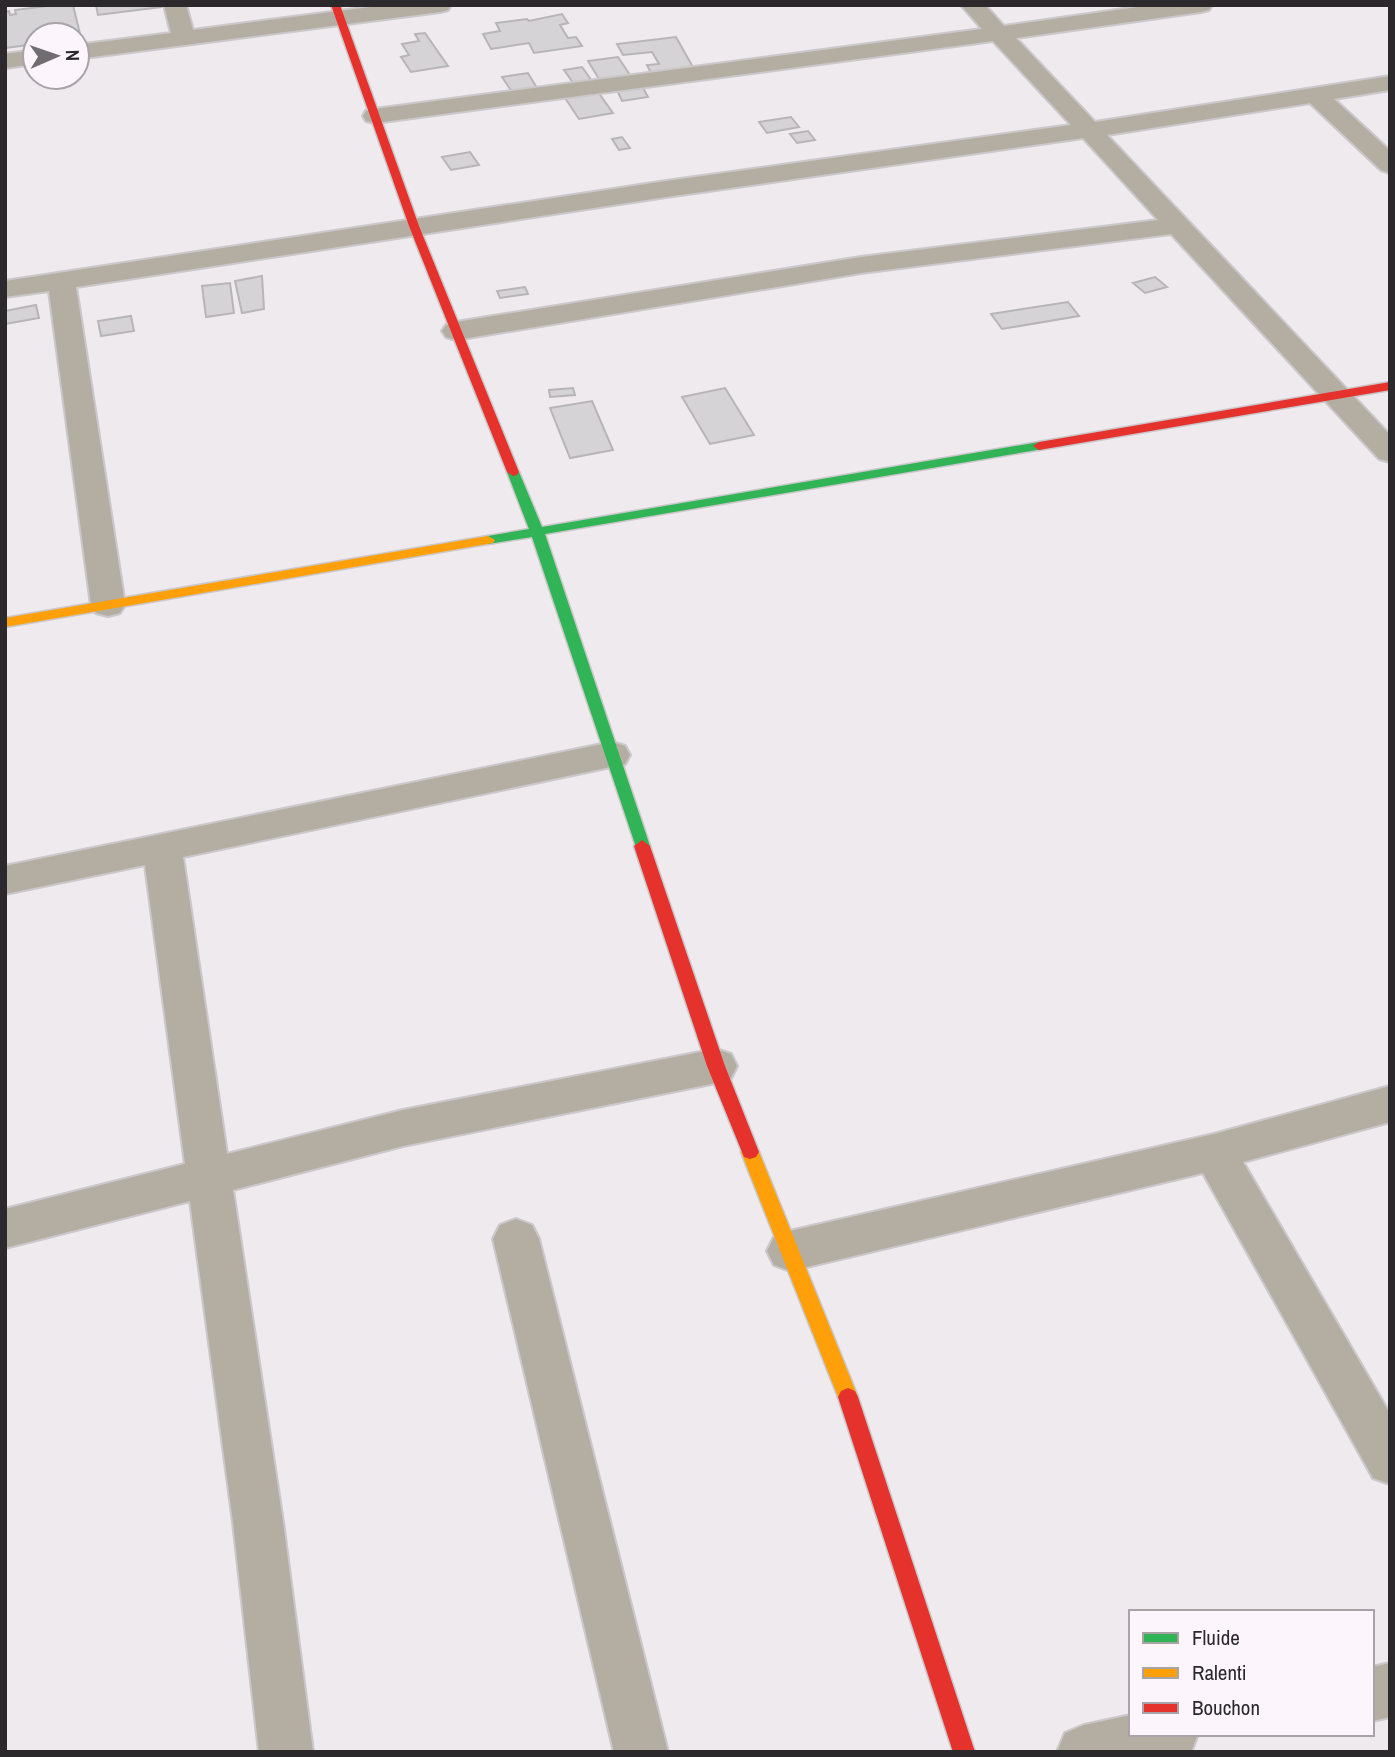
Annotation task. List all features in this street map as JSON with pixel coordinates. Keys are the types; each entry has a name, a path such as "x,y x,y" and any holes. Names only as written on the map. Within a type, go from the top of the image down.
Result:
{"street":[{"path":"175,5 184,37"},
{"path":"91,50 337,11 440,5"},
{"path":"972,5 1390,453"},
{"path":"375,116 1201,5"},
{"path":"337,11 414,226 538,534 716,1066 849,1399 964,1752"},
{"path":"5,289 414,226 1089,130 1390,83"},
{"path":"1316,95 1390,165"},
{"path":"456,331 861,265 1177,225"},
{"path":"61,281 107,605"},
{"path":"5,623 538,534 1390,386"},
{"path":"5,880 612,755"},
{"path":"162,847 258,1522 286,1752"},
{"path":"5,1229 403,1128 716,1066"},
{"path":"790,1251 1214,1152 1390,1104"},
{"path":"1214,1152 1390,1461"},
{"path":"516,1239 641,1752"},
{"path":"1084,1752 1161,1736"}],"building":[{"path":"73,5 77,21 21,21 21,46 5,48 5,12 16,14 15,10"},
{"path":"96,5 161,5 161,7 98,15"},
{"path":"562,14 568,23 560,25 568,38 576,37 582,46 534,53 529,43 491,49 483,34 500,31 496,23 527,19 529,21"},
{"path":"425,33 448,66 411,72 401,57 409,55 402,44 419,41 415,34"},
{"path":"676,37 694,69 652,75 647,65 659,64 652,52 623,55 617,44"},
{"path":"618,57 630,75 599,79 588,61"},
{"path":"582,67 592,81 574,84 564,70"},
{"path":"528,73 537,88 512,92 502,77"},
{"path":"642,86 648,97 622,101 617,90"},
{"path":"598,92 613,113 579,119 565,98"},
{"path":"791,117 799,127 767,133 759,122"},
{"path":"808,131 815,140 797,143 790,134"},
{"path":"622,137 630,148 619,150 612,139"},
{"path":"470,152 479,165 451,170 442,157"},
{"path":"262,276 264,309 242,313 235,281"},
{"path":"1155,277 1167,287 1145,293 1133,283"},
{"path":"230,283 234,313 206,317 202,286"},
{"path":"525,287 528,294 500,298 497,291"},
{"path":"1068,302 1079,316 1002,329 991,314"},
{"path":"36,305 39,318 5,324 5,311"},
{"path":"131,316 134,331 101,336 98,321"},
{"path":"573,388 575,395 550,397 549,390"},
{"path":"725,388 754,435 710,444 682,397"},
{"path":"592,401 613,450 570,458 550,408"}],"traffic: fast":[{"path":"488,540 1039,446"},
{"path":"513,472 538,534 642,846"}],"traffic: slow":[{"path":"5,623 488,540"},
{"path":"750,1152 848,1397"}],"traffic: jam":[{"path":"335,5 414,226 513,472"},
{"path":"1039,446 1390,386"},
{"path":"642,846 716,1066 750,1152"},
{"path":"848,1397 964,1752"}]}
